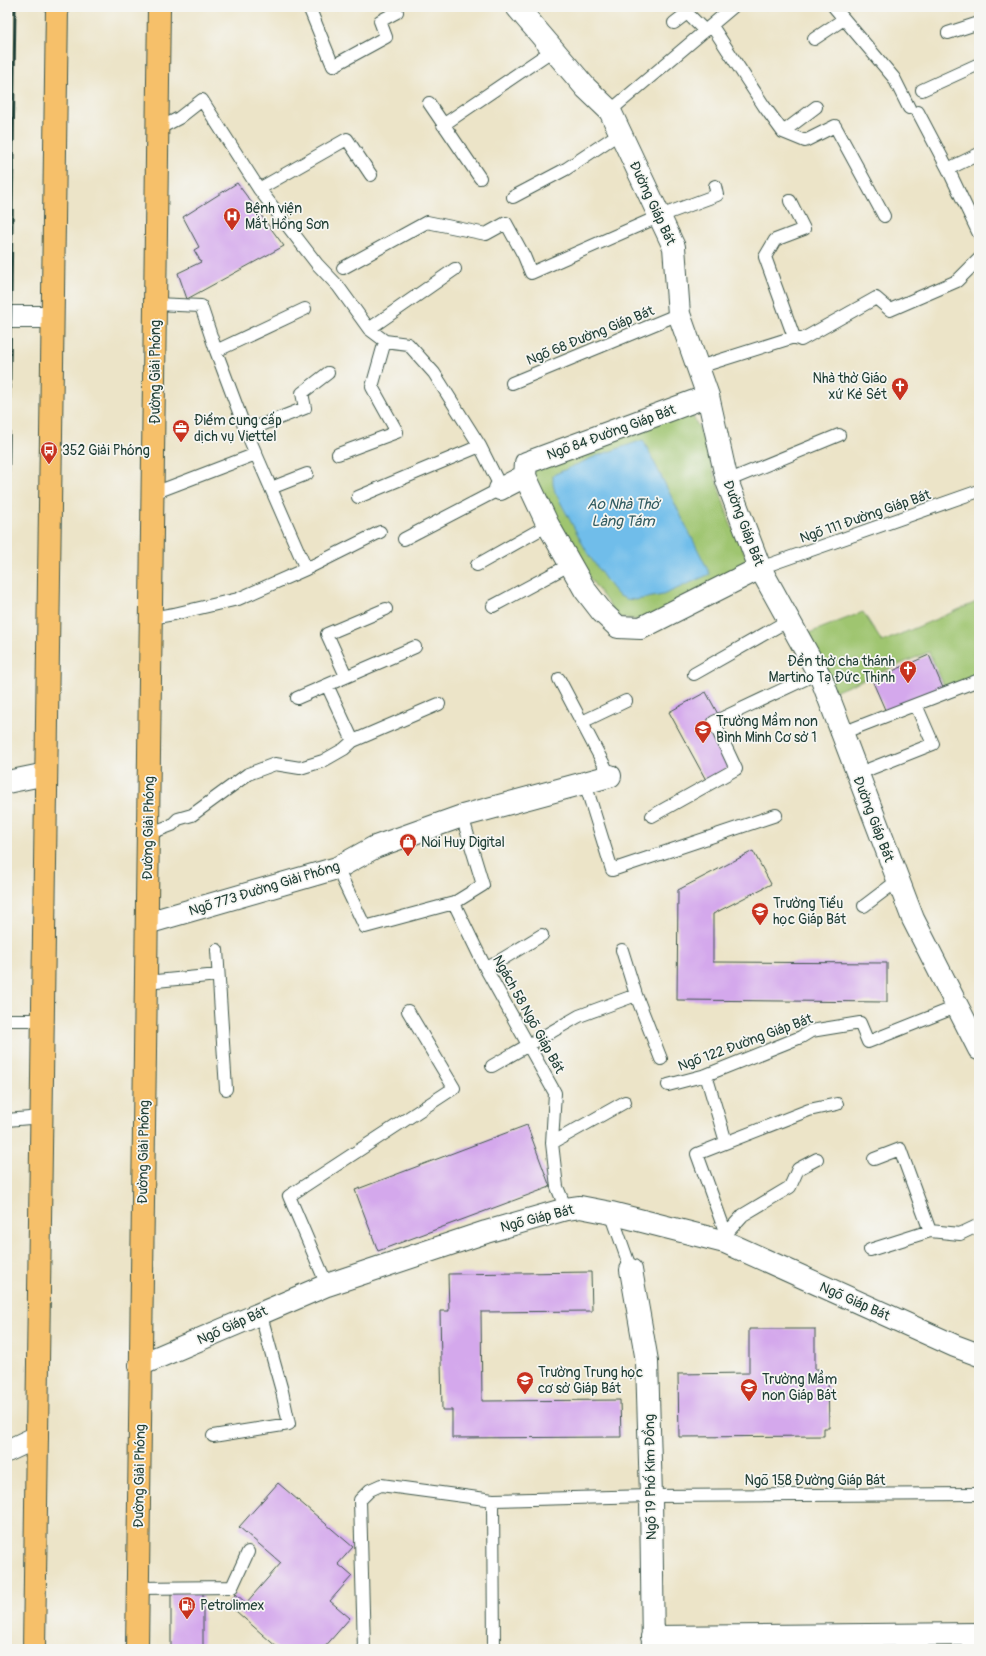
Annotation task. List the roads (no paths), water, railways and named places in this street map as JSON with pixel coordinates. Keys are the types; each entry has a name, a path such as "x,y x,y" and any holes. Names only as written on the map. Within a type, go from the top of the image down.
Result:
{"main road":[{"path":"34,1649 57,7"},
{"name":"Đường Giải Phóng","path":"137,1649 154,493 159,7"}],"street":[{"name":"Đường Giáp Bát","path":"517,7 586,88 610,112 674,247 678,314 699,367 708,396 727,481 760,568 818,673 913,919 956,1006 978,1044"},
{"path":"7,317 52,317"},
{"name":"Ngõ 84 Đường Giáp Bát","path":"526,476 526,463 708,396"},
{"path":"500,489 526,476 548,525 585,590 602,612 618,626 641,628 760,568"},
{"path":"7,782 46,774"},
{"name":"Ngõ 773 Đường Giải Phóng","path":"147,923 337,868 375,848 462,816 610,776"},
{"name":"Ngõ Giáp Bát","path":"140,1365 327,1284 486,1232 566,1209 580,1207 725,1238 940,1340 979,1355"},
{"name":"Ngõ 19 Phố Kim Đồng","path":"631,1270 647,1361 651,1496 652,1643"},
{"path":"7,1451 37,1437"},
{"path":"652,1643 945,1642 979,1634"}],"lane":[{"path":"309,7 333,66 386,37 380,21 397,12 394,7"},
{"path":"610,112 733,7"},
{"path":"834,7 894,78 948,169 979,234"},
{"path":"674,24 687,14 708,28 783,132 805,141 835,126 884,216"},
{"path":"814,39 844,19"},
{"path":"948,34 979,23"},
{"path":"443,125 553,50"},
{"path":"922,90 979,64"},
{"path":"158,129 179,118 202,100 259,189 317,264 338,286 369,329 385,341 408,344 434,373 480,446 500,489 404,539"},
{"path":"428,103 480,178"},
{"path":"783,132 816,107"},
{"path":"513,197 566,169 620,133"},
{"path":"259,189 348,139 371,175"},
{"path":"948,169 979,154"},
{"path":"343,268 427,222 486,234 506,224 524,256 531,273 660,216 717,195 715,186"},
{"path":"790,201 804,229 775,240 765,257 794,337"},
{"path":"699,367 794,337 801,340 876,298 890,310 957,281 979,259"},
{"path":"369,329 455,269"},
{"path":"155,304 201,306 246,431 306,569"},
{"path":"216,351 304,309"},
{"name":"Ngõ 68 Đường Giáp Bát","path":"512,383 678,314"},
{"path":"338,454 397,432 372,387 385,341"},
{"path":"246,431 304,408 302,392 328,373"},
{"path":"727,481 838,435"},
{"path":"358,497 480,446"},
{"path":"154,493 256,454"},
{"path":"271,488 307,474"},
{"name":"Ngõ 111 Đường Giáp Bát","path":"760,568 979,491"},
{"path":"477,565 548,525"},
{"path":"151,618 238,599 306,569 380,532"},
{"path":"493,606 571,564"},
{"path":"346,676 327,634 386,609"},
{"path":"694,674 789,620"},
{"path":"297,698 415,647"},
{"path":"652,816 736,769 714,722 818,673"},
{"name":"Ngõ 773 Đường Giải Phóng","path":"559,679 610,776"},
{"path":"842,733 979,680"},
{"path":"327,685 353,741"},
{"path":"582,722 626,701"},
{"path":"148,834 172,825 178,819 192,815 248,774 275,764 300,768 322,761 353,741 439,704"},
{"path":"857,774 934,744 916,704"},
{"path":"585,783 612,870 776,815"},
{"path":"337,868 365,927 454,903 483,885 462,816"},
{"path":"864,906 898,881"},
{"name":"Ngách 58 Ngõ Giáp Bát","path":"454,903 486,969 555,1093 552,1143 557,1187 566,1209"},
{"path":"486,969 542,935"},
{"path":"216,950 226,1089"},
{"path":"622,950 636,995 660,1059"},
{"path":"146,982 218,975"},
{"path":"492,1066 579,1016 636,995"},
{"name":"Ngõ 122 Đường Giáp Bát","path":"668,1084 706,1075 801,1037 811,1031 860,1023 868,1042 956,1006"},
{"path":"327,1284 288,1196 454,1088 408,1011"},
{"path":"7,1020 43,1020"},
{"path":"706,1075 726,1142"},
{"path":"552,1143 624,1102"},
{"path":"725,1238 697,1154 809,1110 837,1104"},
{"path":"7,1120 41,1117"},
{"path":"874,1159 900,1149 930,1231"},
{"path":"725,1238 743,1215 790,1187 798,1170 817,1159"},
{"name":"Ngõ 19 Phố Kim Đồng","path":"611,1213 631,1270"},
{"path":"870,1250 930,1231 960,1234 979,1225"},
{"path":"213,1436 289,1424 282,1391 260,1312"},
{"name":"Ngõ 158 Đường Giáp Bát","path":"364,1649 360,1500 370,1490 381,1484 493,1500 651,1496 979,1494"},
{"path":"493,1500 494,1649"},
{"path":"138,1588 232,1587 248,1552"}],"water":[{"name":"Ao Nhà Thờ Làng Tám","path":"643,440 710,574 663,595 636,600 626,599 618,595 588,554 555,492 553,475 594,457"}],"railway":[{"path":"7,588 15,7"}],"place":[{"name":"Bệnh viện Mắt Hồng Sơn","path":"232,231"},
{"name":"Nhà thờ Giáo xứ Kẻ Sét","path":"900,401"},
{"name":"Điểm cung cấp dịch vụ Viettel","path":"181,443"},
{"name":"352 Giải Phóng","path":"49,465"},
{"name":"Đền thờ cha thánh Martino Tạ Đức Thịnh","path":"908,684"},
{"name":"Trường Mầm non Bình Minh Cơ sở 1","path":"703,744"},
{"name":"Noi Huy Digital","path":"408,857"},
{"name":"Trường Tiểu học Giáp Bát","path":"760,926"},
{"name":"Trường Trung học cơ sở Giáp Bát","path":"525,1395"},
{"name":"Trường Mầm non Giáp Bát","path":"749,1402"},
{"name":"Petrolimex","path":"187,1620"}]}
